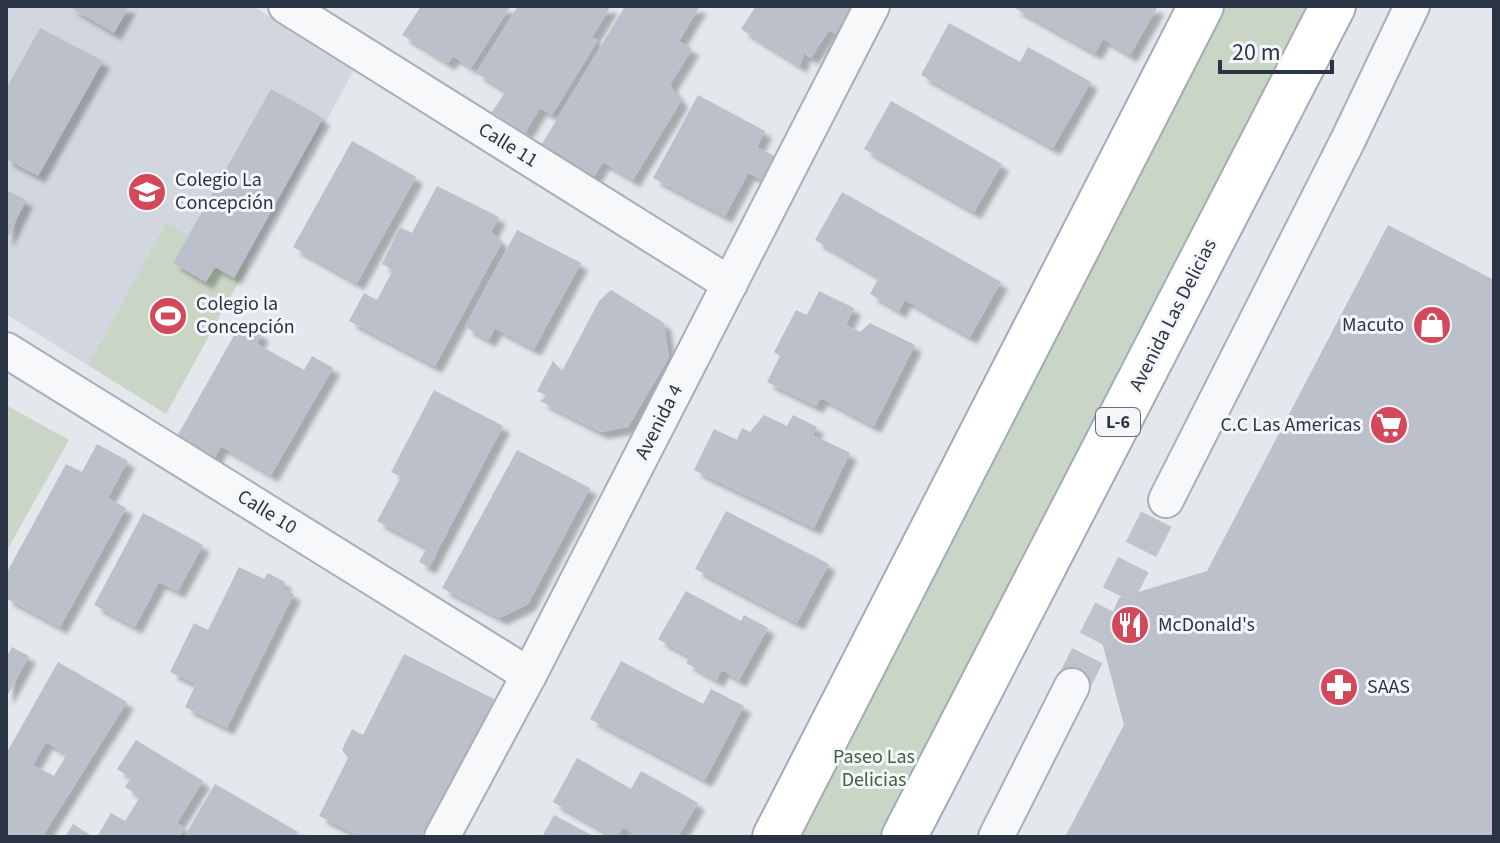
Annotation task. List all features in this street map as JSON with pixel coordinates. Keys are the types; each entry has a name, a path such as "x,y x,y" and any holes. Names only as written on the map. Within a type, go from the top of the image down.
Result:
{"main road":[{"path":"775,837 1201,6"},
{"name":"Avenida Las Delicias","path":"904,837 1330,9"}],"street":[{"name":"Calle 11","path":"286,6 730,284"},
{"name":"Avenida 4","path":"442,837 529,675 872,6"},
{"path":"1166,500 1348,140 1412,6"},
{"name":"Calle 10","path":"6,350 529,675"},
{"path":"996,837 1072,686"}],"shaded area":[{"name":"Colegio La Concepción","path":"6,6 253,6 354,70 166,414 6,314"}],"green space":[{"name":"Paseo Las Delicias","path":"1209,6 1318,6 898,837 779,837"},
{"name":"Colegio la Concepción","path":"166,223 247,267 166,414 89,365"},
{"path":"6,405 69,440 6,552"}],"building":[{"path":"68,6 129,6 114,33"},
{"path":"421,6 511,6 471,68 453,56 448,63 402,35"},
{"path":"518,6 611,6 592,37 598,40 552,115 540,108 525,133 492,112 506,91 476,73"},
{"path":"625,6 700,6 679,41 692,49 670,85 681,101 633,180 603,162 592,180 539,149"},
{"path":"756,6 857,6 838,35 829,30 811,58 804,53 800,66 741,29"},
{"path":"1011,6 1157,8 1130,55 1103,39 1095,53"},
{"path":"949,23 1020,62 1028,47 1091,82 1053,148 921,75"},
{"path":"40,28 103,61 38,176 6,159 6,89"},
{"path":"271,89 323,118 234,278 215,267 206,282 173,263"},
{"path":"698,95 765,131 757,147 780,159 768,183 748,173 725,216 653,178"},
{"path":"891,101 1002,164 974,212 864,149"},
{"path":"352,141 416,177 357,283 293,247"},
{"path":"437,186 499,217 491,232 502,242 435,366 349,321 364,293 377,300 393,270 382,264 400,227 412,233"},
{"path":"6,190 26,200 6,241"},
{"path":"842,192 1001,282 970,337 905,300 899,311 870,294 879,277 815,240"},
{"name":"C.C Las Americas","path":"1388,225 1494,280 1494,837 1065,837 1124,725 1101,638 1119,598 1207,571"},
{"path":"517,230 581,263 534,349 495,328 489,340 465,327"},
{"path":"611,290 664,323 669,357 628,427 601,432 540,401 547,396 537,391 553,361 562,371 599,301"},
{"path":"819,291 854,308 846,325 860,332 870,323 915,345 874,426 821,398 816,406 767,382 780,356 774,352 796,310 807,315"},
{"path":"241,323 262,334 257,344 304,370 312,356 333,368 271,475 221,446 213,461 175,440"},
{"path":"434,390 503,426 429,567 419,562 427,547 377,521 401,477 391,472"},
{"path":"764,415 787,426 793,415 817,427 813,435 850,453 814,528 694,470 714,429 737,440 742,428 750,432"},
{"path":"97,444 128,461 108,498 126,508 60,627 6,598 6,574 66,464 82,472"},
{"path":"517,450 590,488 528,604 500,618 442,588"},
{"path":"726,511 829,564 797,623 695,569"},
{"path":"143,513 203,545 178,591 159,582 135,627 94,605"},
{"path":"239,567 264,579 268,573 285,582 282,588 294,594 227,728 185,707 196,684 170,672 194,623 208,630"},
{"path":"686,591 741,621 744,615 768,628 739,680 722,670 717,680 686,663 690,657 658,639"},
{"path":"12,647 29,656 6,698 6,658"},
{"path":"404,654 494,699 424,837 361,837 319,816 348,758 342,750 352,729 363,735"},
{"path":"621,661 703,704 711,689 744,706 705,780 590,719"},
{"path":"58,662 127,702 42,837 6,837 6,754","holes":["46,742 67,754 54,776 33,765"]},
{"path":"136,740 203,781 177,823 185,828 179,837 97,837 111,813 125,821 140,797 125,787 131,778 117,769"},
{"path":"577,758 631,789 641,771 698,803 678,837 639,837 623,827 618,837 614,837 553,802"},
{"path":"215,784 298,832 295,837 184,837"},
{"path":"554,815 595,837 542,837"},
{"path":"73,824 93,837 65,837"}],"tunnel":[{"path":"1072,686 1166,500"}],"place":[{"name":"Colegio La Concepción","path":"147,192"},
{"name":"Colegio la Concepción","path":"168,316"},
{"name":"Macuto","path":"1432,325"},
{"name":"C.C Las Americas","path":"1389,425"},
{"name":"McDonald's","path":"1130,625"},
{"name":"SAAS","path":"1339,687"}]}
